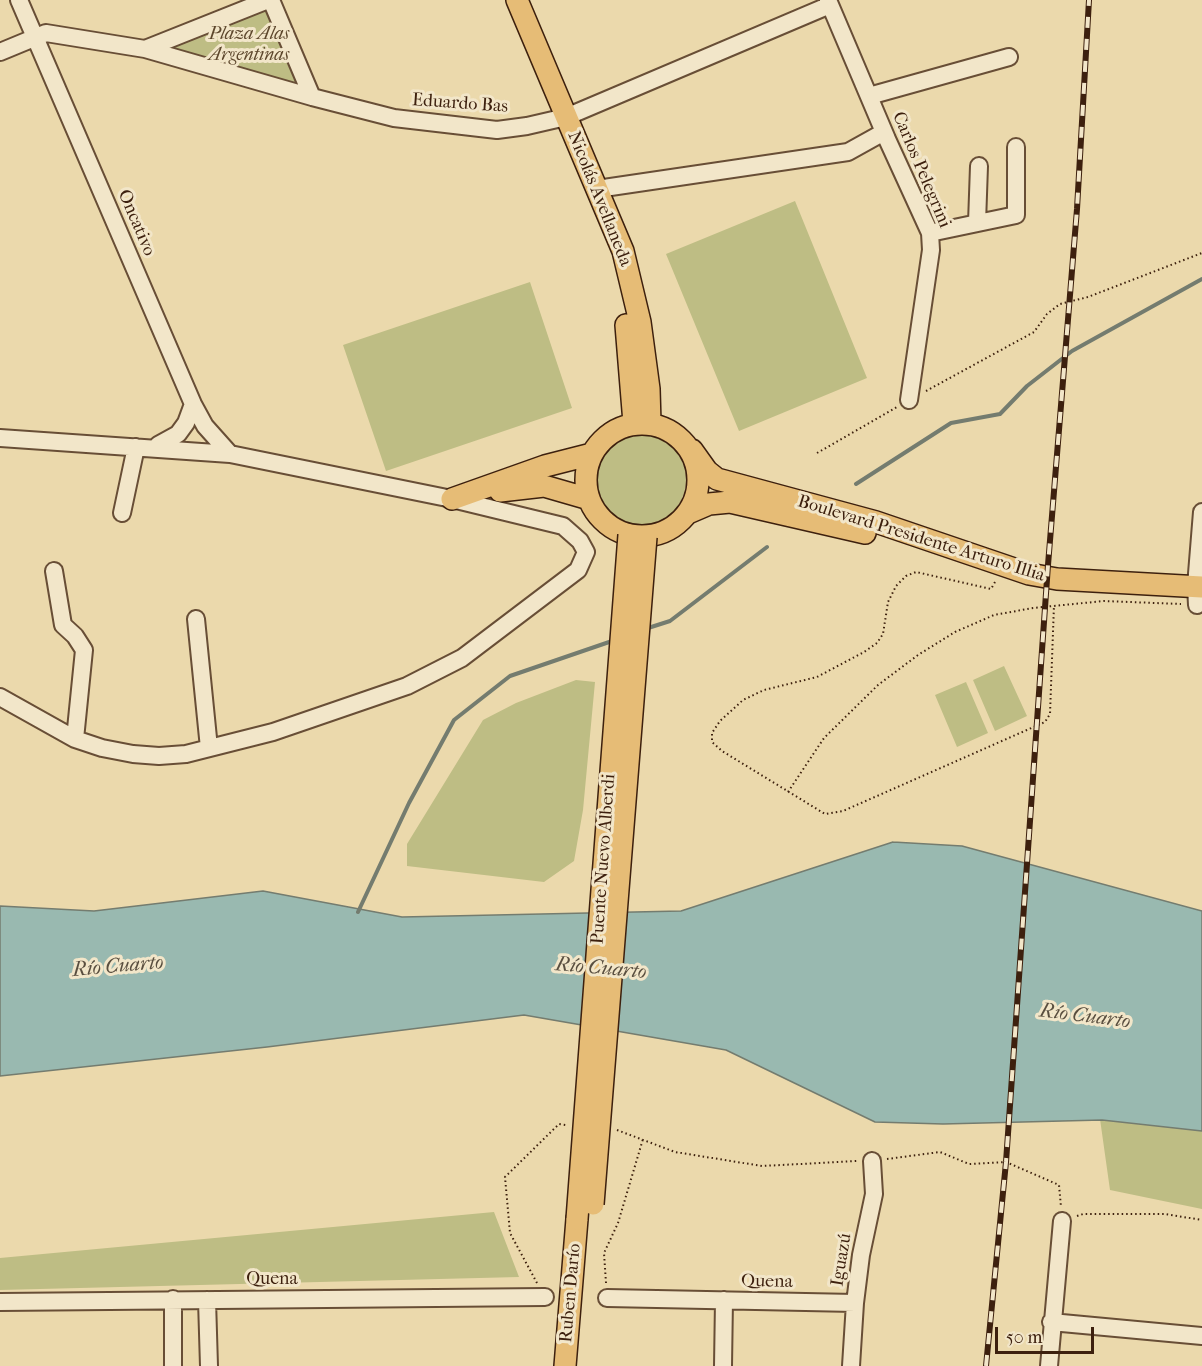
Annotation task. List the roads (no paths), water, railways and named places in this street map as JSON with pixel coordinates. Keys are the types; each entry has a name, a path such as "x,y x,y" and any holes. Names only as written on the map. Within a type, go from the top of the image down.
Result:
{"main road":[{"name":"Nicolás Avellaneda","path":"517,0 623,251 632,286 646,367 642,423"},
{"name":"Nicolás Avellaneda","path":"566,117 580,177 619,285 642,423"},
{"path":"642,423 666,428 680,437 692,450 699,472 698,494 688,513 676,526 660,533 637,536 612,528 598,515 589,498 586,483 587,468 592,454 610,433 642,423"},
{"name":"Boulevard Presidente Arturo Illia","path":"692,450 707,471 717,479 876,522 1029,574 1199,594"},
{"path":"452,499 545,466 592,454"},
{"path":"452,499 544,486 589,498"},
{"name":"Boulevard Presidente Arturo Illia","path":"688,513 709,504 730,502 876,536 998,576 1056,588 1199,594"},
{"name":"Puente Nuevo Alberdi","path":"584,1219 637,536"},
{"name":"Ruben Darío","path":"565,1366 584,1219"},
{"name":"Ruben Darío","path":"577,1366 584,1219"}],"street":[{"name":"Oncativo","path":"19,0 193,404 205,426 230,454"},
{"path":"145,49 269,0 312,97"},
{"name":"Eduardo Bas","path":"34,37 46,33 145,49 394,118 497,130 566,117 829,3"},
{"name":"Carlos Pelegrini","path":"829,3 930,233 931,250 909,400"},
{"path":"0,52 34,37"},
{"path":"869,96 1009,57"},
{"path":"597,189 848,152 884,132"},
{"path":"930,233 1016,215 1016,147"},
{"path":"977,223 979,166"},
{"path":"158,445 178,434 186,423 193,404"},
{"path":"0,438 230,454 452,499 563,526 580,541 586,552 578,570 462,658 407,686 273,732 186,754 150,755 102,748 75,739 0,697"},
{"path":"122,513 136,447"},
{"path":"1199,594 1202,520"},
{"path":"54,571 63,625 75,636 84,650 75,739"},
{"path":"196,619 209,748"},
{"name":"Iguazú","path":"851,1366 861,1255 874,1194 872,1161"},
{"path":"1048,1366 1062,1221"},
{"name":"Quena","path":"0,1302 545,1298"},
{"name":"Quena","path":"607,1298 855,1303"},
{"path":"173,1299 173,1366"},
{"path":"207,1300 209,1366"},
{"path":"723,1366 724,1300"},
{"path":"1052,1322 1202,1336"}],"water":[{"name":"Río Cuarto","path":"893,842 962,846 1202,911 1202,1131 1102,1120 943,1124 875,1122 726,1050 524,1015 267,1047 0,1076 0,906 94,911 263,891 402,917 681,911"}],"waterway":[{"path":"856,484 951,423 1000,414 1027,386 1072,351 1202,279"},
{"path":"645,629 670,621 767,547"},
{"path":"358,912 409,803 454,720 510,676 615,640"}],"railway":[{"path":"986,1366 1006,1162 1048,565 1077,209 1089,0"}],"park label":[{"name":"Plaza Alas Argentinas","path":"249,45"}]}
